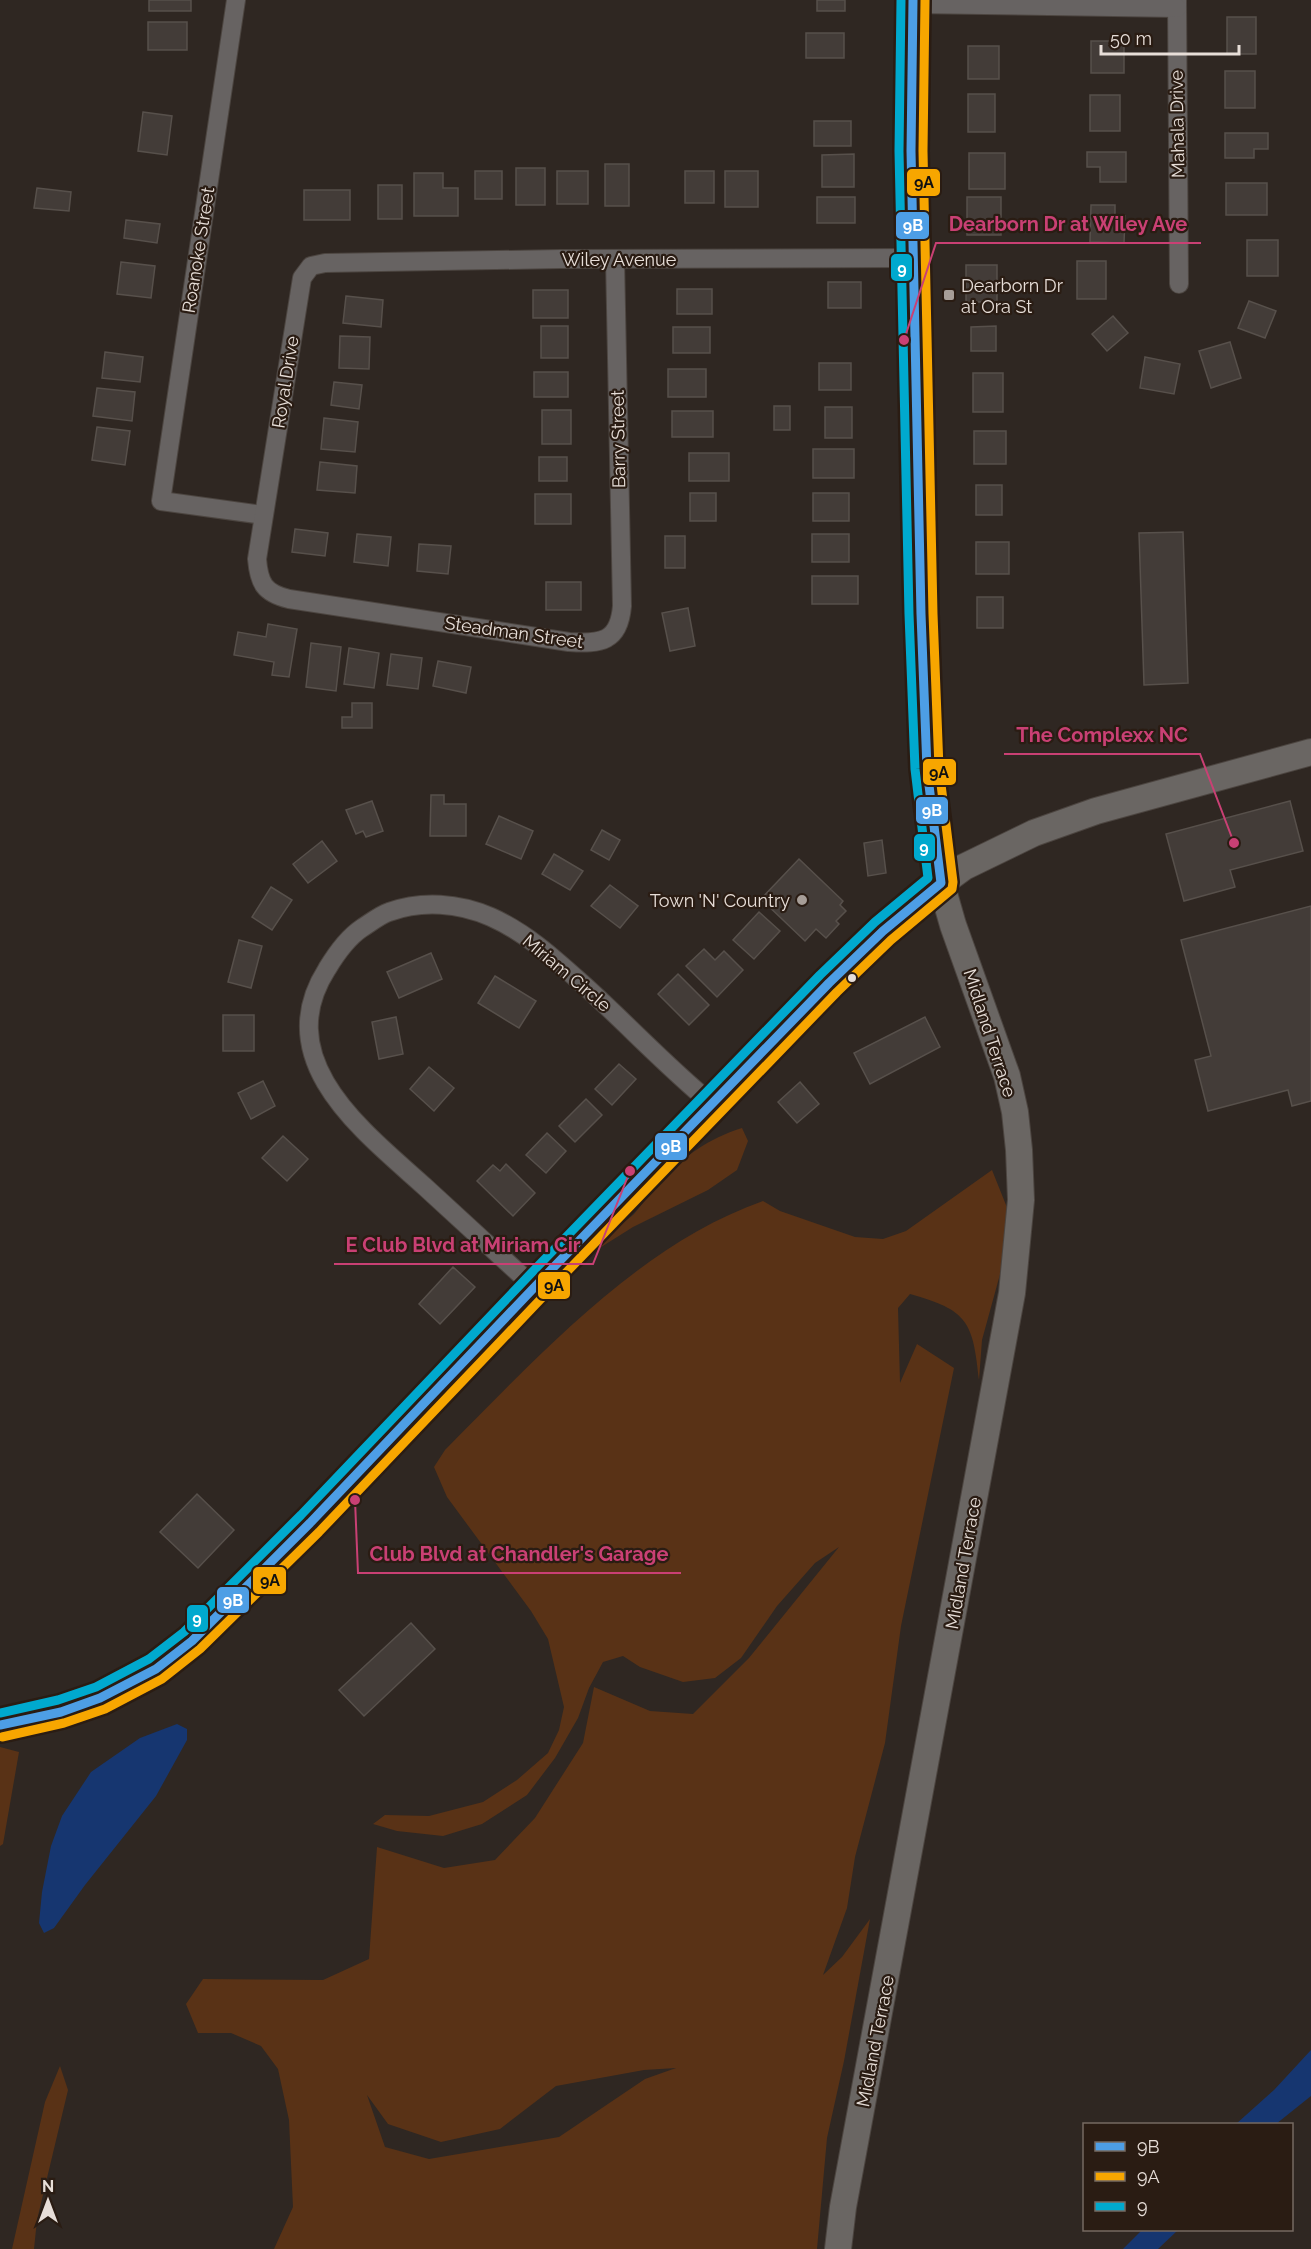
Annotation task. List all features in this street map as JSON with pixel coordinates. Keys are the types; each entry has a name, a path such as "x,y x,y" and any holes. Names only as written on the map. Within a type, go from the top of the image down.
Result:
{"street":[{"name":"Roanoke Street","path":"236,0 161,501 263,515"},
{"path":"913,2 1177,4"},
{"name":"Midland Terrace","path":"838,2249 843,2207 1012,1293 1020,1226 1019,1150 1007,1076 953,925 941,884 927,769 921,626 911,151 913,2"},
{"name":"Mahala Drive","path":"1177,4 1179,284"},
{"name":"Wiley Avenue","path":"325,263 913,258"},
{"name":"Barry Street","path":"615,259 621,619"},
{"name":"Royal Drive","path":"325,263 310,266 302,278 263,515 257,559 258,577 267,590 276,596 432,620"},
{"name":"Steadman Street","path":"432,620 592,644 608,639 616,630 621,619"},
{"path":"0,1725 41,1718 83,1706 119,1691 186,1646 286,1548 534,1287 856,956 912,905 964,867 1034,833 1096,811 1311,752"},
{"name":"Miriam Circle","path":"534,1287 358,1126 328,1089 315,1061 309,1032 310,1010 319,981 336,955 356,932 387,912 414,905 441,904 489,916 515,929 552,956 712,1104"}],"shaded area":[{"path":"742,1128 748,1141 737,1170 708,1190 633,1227 598,1249 610,1233 634,1214 657,1185 679,1163 708,1143"},
{"path":"992,1170 1008,1210 1002,1267 982,1340 979,1380 970,1332 956,1313 944,1306 910,1294 898,1308 900,1383 917,1344 954,1368 901,1626 885,1743 855,1857 847,1908 823,1975 842,1957 870,1919 844,2061 827,2138 817,2249 274,2249 293,2207 289,2120 278,2069 261,2046 231,2033 198,2033 186,2004 203,1979 323,1980 369,1959 377,1847 444,1868 495,1860 535,1818 583,1743 594,1687 650,1711 693,1714 749,1658 839,1547 815,1563 777,1606 741,1658 715,1678 683,1682 640,1667 623,1656 603,1662 589,1688 578,1718 555,1758 527,1795 482,1824 443,1836 397,1831 373,1824 385,1815 429,1816 483,1802 517,1780 548,1753 559,1730 564,1707 548,1639 531,1611 447,1497 434,1467 445,1450 516,1378 592,1308 632,1275 674,1246 717,1221 763,1201 780,1211 855,1237 883,1239 906,1231","holes":["676,2068 645,2079 559,2137 429,2159 385,2147 367,2095 388,2124 441,2142 500,2129 556,2086 644,2070"]},
{"path":"0,1747 19,1752 3,1844 0,1846"},
{"path":"60,2066 68,2090 37,2220 34,2249 12,2249 45,2102"}],"water":[{"path":"177,1724 187,1729 187,1740 156,1796 54,1928 44,1933 39,1923 42,1892 51,1846 62,1816 91,1772 140,1738"},
{"path":"1311,2050 1311,2096 1277,2123 1237,2123 1274,2090"},
{"path":"1141,2231 1177,2231 1158,2249 1123,2249"}],"building":[{"path":"149,0 191,0 191,11 149,11"},
{"path":"817,0 845,0 845,11 817,11"},
{"path":"1227,17 1256,17 1256,54 1227,54"},
{"path":"148,22 187,22 187,50 148,50"},
{"path":"806,33 844,33 844,58 806,58"},
{"path":"1091,41 1124,41 1124,73 1091,73"},
{"path":"968,46 999,46 999,79 968,79"},
{"path":"1225,71 1255,71 1255,108 1225,108"},
{"path":"968,94 995,94 995,132 968,132"},
{"path":"1090,95 1120,95 1120,131 1090,131"},
{"path":"143,112 172,116 167,155 138,151"},
{"path":"814,121 851,121 851,146 814,146"},
{"path":"1225,133 1268,133 1268,149 1254,149 1254,158 1225,158"},
{"path":"1087,152 1126,152 1126,182 1100,182 1100,167 1087,167"},
{"path":"969,153 1005,153 1005,189 969,189"},
{"path":"854,154 854,187 822,187 822,155"},
{"path":"605,164 629,164 629,206 605,206"},
{"path":"516,168 545,168 545,205 516,205"},
{"path":"475,171 502,171 502,199 475,199"},
{"path":"557,171 588,171 588,204 557,204"},
{"path":"685,171 714,171 714,203 685,203"},
{"path":"725,171 758,171 758,207 725,207"},
{"path":"414,173 443,173 443,188 458,188 458,216 414,216"},
{"path":"1226,183 1267,183 1267,215 1226,215"},
{"path":"378,185 402,185 402,219 378,219"},
{"path":"37,188 71,192 69,211 34,208"},
{"path":"304,190 350,190 350,220 304,220"},
{"path":"817,197 855,197 855,223 817,223"},
{"path":"967,197 1001,197 1001,235 967,235"},
{"path":"1091,205 1115,205 1115,216 1125,216 1124,243 1090,242"},
{"path":"126,220 160,224 157,243 124,238"},
{"path":"1247,240 1278,240 1278,276 1247,276"},
{"path":"1077,261 1106,261 1106,299 1077,299"},
{"path":"121,262 155,266 151,298 117,294"},
{"path":"966,265 997,265 997,302 966,302"},
{"path":"828,282 861,282 861,308 828,308"},
{"path":"677,289 712,289 712,314 677,314"},
{"path":"533,290 568,290 568,318 533,318"},
{"path":"346,296 383,300 381,327 343,323"},
{"path":"1249,301 1276,311 1265,338 1238,328"},
{"path":"1113,316 1128,333 1107,351 1092,334"},
{"path":"541,326 568,326 568,358 541,358"},
{"path":"996,326 996,351 971,351 971,327"},
{"path":"673,327 710,327 710,353 673,353"},
{"path":"340,336 370,337 369,369 339,368"},
{"path":"1230,342 1241,378 1211,388 1199,351"},
{"path":"105,352 143,357 140,382 102,378"},
{"path":"1145,357 1180,364 1174,394 1140,388"},
{"path":"819,363 851,363 851,390 819,390"},
{"path":"668,369 706,369 706,397 668,397"},
{"path":"534,372 568,372 568,397 534,397"},
{"path":"973,373 1003,373 1003,412 973,412"},
{"path":"334,382 362,385 359,409 331,405"},
{"path":"97,388 135,392 132,421 93,416"},
{"path":"774,406 790,406 790,430 774,430"},
{"path":"825,407 852,407 852,438 825,438"},
{"path":"542,410 571,410 571,444 542,444"},
{"path":"672,411 713,411 713,437 672,437"},
{"path":"324,418 358,422 355,452 321,449"},
{"path":"97,427 130,431 125,465 92,460"},
{"path":"974,431 1006,431 1006,464 974,464"},
{"path":"813,449 854,449 854,478 813,478"},
{"path":"689,453 729,453 729,481 689,481"},
{"path":"539,457 567,457 567,481 539,481"},
{"path":"320,462 357,466 355,493 317,490"},
{"path":"976,485 1002,485 1002,515 976,515"},
{"path":"690,493 716,493 716,521 690,521"},
{"path":"813,493 849,493 849,521 813,521"},
{"path":"535,494 571,494 571,524 535,524"},
{"path":"295,529 328,533 325,556 292,552"},
{"path":"1183,532 1188,683 1144,685 1139,533"},
{"path":"357,534 391,537 388,566 354,562"},
{"path":"812,534 849,534 849,562 812,562"},
{"path":"665,536 685,536 685,568 665,568"},
{"path":"976,542 1009,542 1009,574 976,574"},
{"path":"419,544 451,546 448,574 417,571"},
{"path":"812,576 858,576 858,604 812,604"},
{"path":"546,582 581,582 581,610 546,610"},
{"path":"977,597 1003,597 1003,628 977,628"},
{"path":"688,608 695,646 670,651 662,613"},
{"path":"268,624 297,629 289,677 272,675 274,662 234,655 238,632 266,637"},
{"path":"311,643 341,647 336,691 306,687"},
{"path":"349,648 379,653 374,688 344,684"},
{"path":"391,654 422,658 418,689 387,685"},
{"path":"438,661 471,667 466,693 433,686"},
{"path":"352,703 372,703 372,728 342,728 342,717 352,717"},
{"path":"431,795 444,795 444,804 466,804 466,836 430,836"},
{"path":"372,801 383,831 366,837 363,831 356,834 346,810"},
{"path":"1290,801 1303,851 1230,870 1235,887 1184,901 1166,834"},
{"path":"499,816 533,831 521,859 486,844"},
{"path":"602,830 620,840 609,860 591,850"},
{"path":"882,840 886,873 868,876 864,843"},
{"path":"322,841 337,861 308,883 293,864"},
{"path":"554,854 583,871 570,890 542,874"},
{"name":"Town 'N' Country","path":"799,859 843,901 840,905 846,911 836,921 839,924 826,938 816,929 805,941 761,899"},
{"path":"610,885 638,906 620,928 591,906"},
{"path":"271,887 292,900 272,930 252,917"},
{"path":"1311,906 1311,1101 1292,1106 1288,1090 1208,1111 1195,1060 1211,1056 1181,940"},
{"path":"759,912 780,931 754,959 733,940"},
{"path":"239,940 262,946 251,988 228,982"},
{"path":"704,949 715,960 724,951 743,970 717,997 686,966"},
{"path":"431,953 442,979 399,998 387,972"},
{"path":"678,974 709,1005 689,1025 658,994"},
{"path":"495,976 536,1001 519,1028 478,1003"},
{"path":"223,1015 254,1015 254,1051 223,1051"},
{"path":"396,1017 403,1054 379,1059 372,1022"},
{"path":"925,1017 940,1047 870,1084 854,1053"},
{"path":"619,1064 636,1079 612,1105 595,1089"},
{"path":"429,1067 454,1088 434,1111 410,1089"},
{"path":"263,1081 275,1106 251,1119 238,1093"},
{"path":"800,1082 819,1104 797,1123 778,1102"},
{"path":"586,1099 602,1115 575,1142 559,1126"},
{"path":"547,1133 566,1151 546,1173 526,1155"},
{"path":"283,1136 308,1159 287,1181 262,1158"},
{"path":"506,1164 535,1193 513,1216 477,1181 493,1165 500,1171"},
{"path":"453,1267 475,1287 440,1324 419,1304"},
{"path":"197,1494 234,1530 198,1568 160,1532"},
{"path":"411,1623 435,1649 364,1716 339,1690"}],"transit line":[{"name":"9","path":"0,1713 58,1700 96,1687 149,1659 184,1632 301,1515 820,975 875,922 928,878 915,769 909,614 899,151 901,0"},
{"name":"9B","path":"0,1725 61,1712 100,1698 156,1669 192,1641 310,1523 829,983 883,931 941,883 927,769 921,614 911,151 913,0"},
{"name":"9A","path":"2,1737 64,1723 105,1709 162,1679 200,1649 319,1532 837,992 891,940 952,889 939,768 933,614 923,151 925,0"}],"place":[{"name":"Dearborn Dr at Ora St","path":"949,295"},
{"name":"Dearborn Dr at Wiley Ave","path":"904,340"},
{"name":"The Complexx NC","path":"1234,843"},
{"name":"Town 'N' Country","path":"802,900"},
{"name":"E Club Blvd at Miriam Cir","path":"630,1171"},
{"name":"Club Blvd at Chandler's Garage","path":"355,1500"}]}
